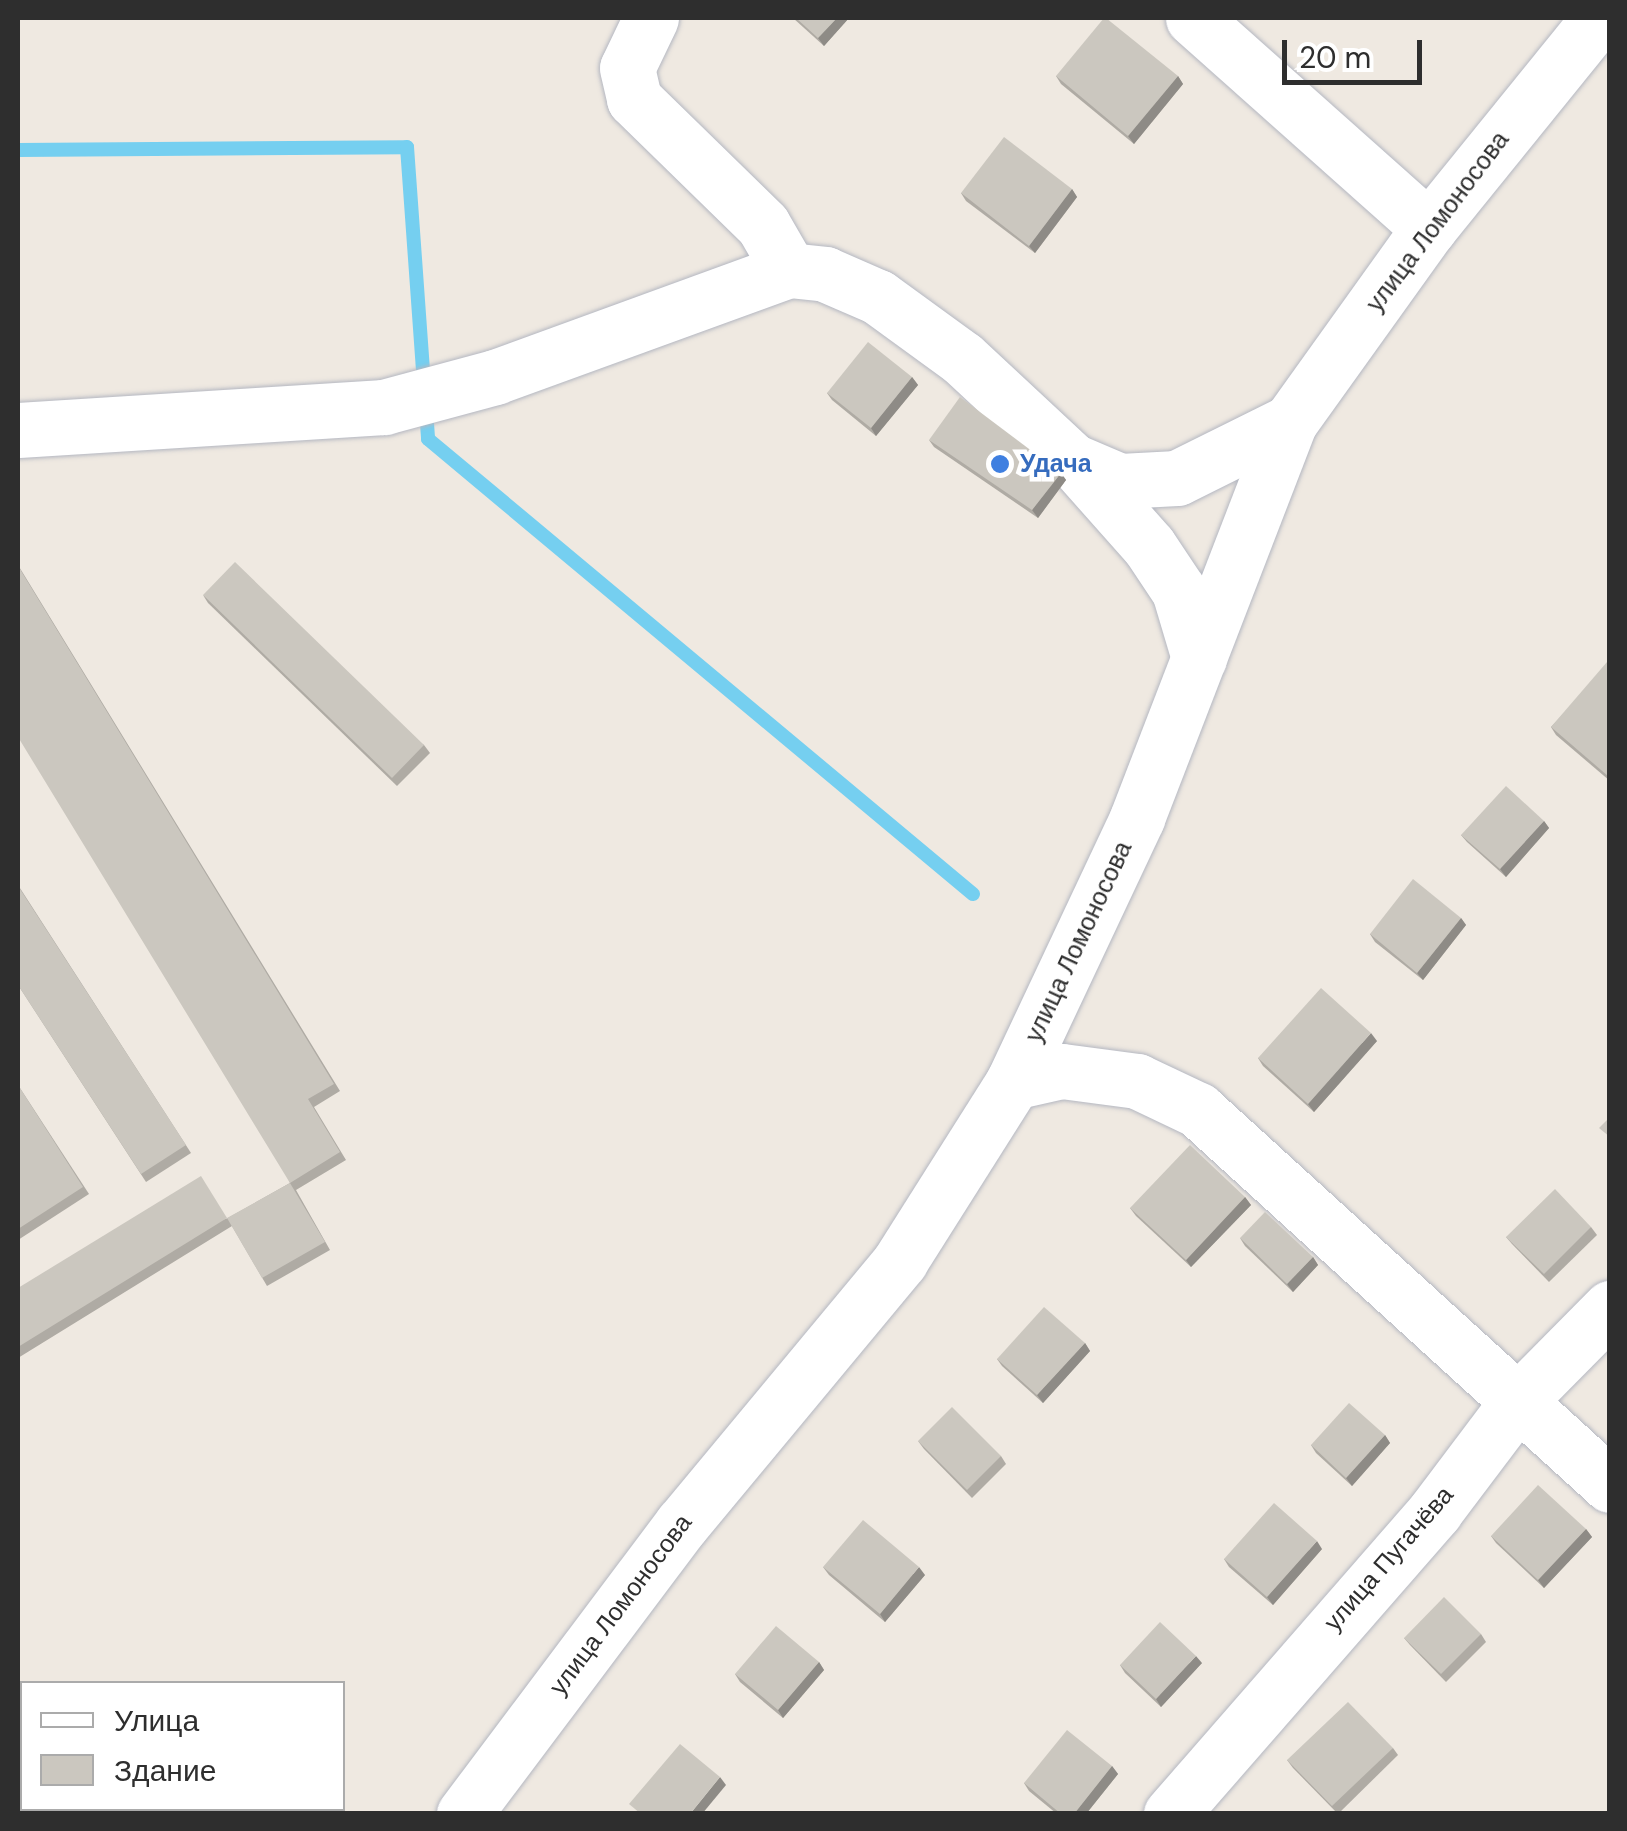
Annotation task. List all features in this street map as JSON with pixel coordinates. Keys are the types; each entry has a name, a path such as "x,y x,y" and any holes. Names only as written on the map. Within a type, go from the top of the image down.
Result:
{"street":[{"path":"651,18 627,68 634,98 663,134 763,225 789,270"},
{"path":"1193,18 1429,228"},
{"name":"улица Ломоносова","path":"464,1814 682,1524 900,1261 1013,1082 1137,818 1290,422 1429,228 1599,18"},
{"path":"18,430 384,406 495,378 789,270 826,274 878,297 962,358 1073,461 1149,546 1178,591 1199,658"},
{"path":"1073,461 1120,481 1178,478 1290,422"},
{"path":"1013,1082 1062,1071 1137,1081 1198,1110 1610,1485"},
{"name":"улица Пугачёва","path":"1171,1814 1436,1511 1518,1401 1610,1308"}],"building":[{"path":"796,18 837,18 818,38"},
{"path":"1104,18 1178,76 1128,136 1056,76"},
{"path":"1004,137 1072,189 1029,246 961,193"},
{"path":"868,342 912,377 871,428 827,393"},
{"name":"Удача","path":"960,397 1061,473 1032,510 929,440"},
{"path":"235,562 424,745 392,778 203,595"},
{"path":"18,566 334,1084 308,1099 340,1152 290,1183 18,737"},
{"path":"1607,662 1610,664 1608,776 1551,727"},
{"path":"1506,786 1544,821 1500,869 1461,835"},
{"path":"1413,879 1461,918 1417,973 1370,934"},
{"path":"18,886 186,1145 141,1174 18,985"},
{"path":"1321,988 1371,1033 1308,1104 1258,1058"},
{"path":"18,1085 83,1187 18,1229"},
{"path":"1610,1117 1610,1137 1599,1128"},
{"path":"1190,1145 1245,1197 1186,1260 1130,1208"},
{"path":"201,1176 227,1218 18,1347 18,1288"},
{"path":"290,1183 325,1242 262,1278 227,1218"},
{"path":"1555,1189 1591,1227 1544,1274 1506,1237"},
{"path":"1265,1212 1313,1257 1287,1284 1240,1238"},
{"path":"1044,1307 1085,1343 1037,1395 997,1359"},
{"path":"1349,1403 1385,1435 1346,1478 1311,1445"},
{"path":"952,1407 1001,1456 967,1490 918,1441"},
{"path":"1538,1485 1586,1529 1538,1580 1491,1536"},
{"path":"1274,1503 1317,1541 1267,1597 1224,1559"},
{"path":"863,1520 919,1567 880,1614 823,1567"},
{"path":"1444,1597 1481,1634 1441,1674 1404,1638"},
{"path":"1160,1622 1196,1656 1156,1699 1120,1665"},
{"path":"776,1626 819,1662 778,1710 735,1674"},
{"path":"1348,1702 1393,1748 1332,1806 1287,1760"},
{"path":"1067,1730 1112,1766 1074,1814 1061,1814 1024,1783"},
{"path":"680,1744 720,1777 690,1814 641,1814 629,1804"}],"waterway":[{"path":"18,150 407,147 424,383"},
{"path":"426,409 428,439 973,894"}],"place":[{"name":"Удача","path":"1000,464"}]}
